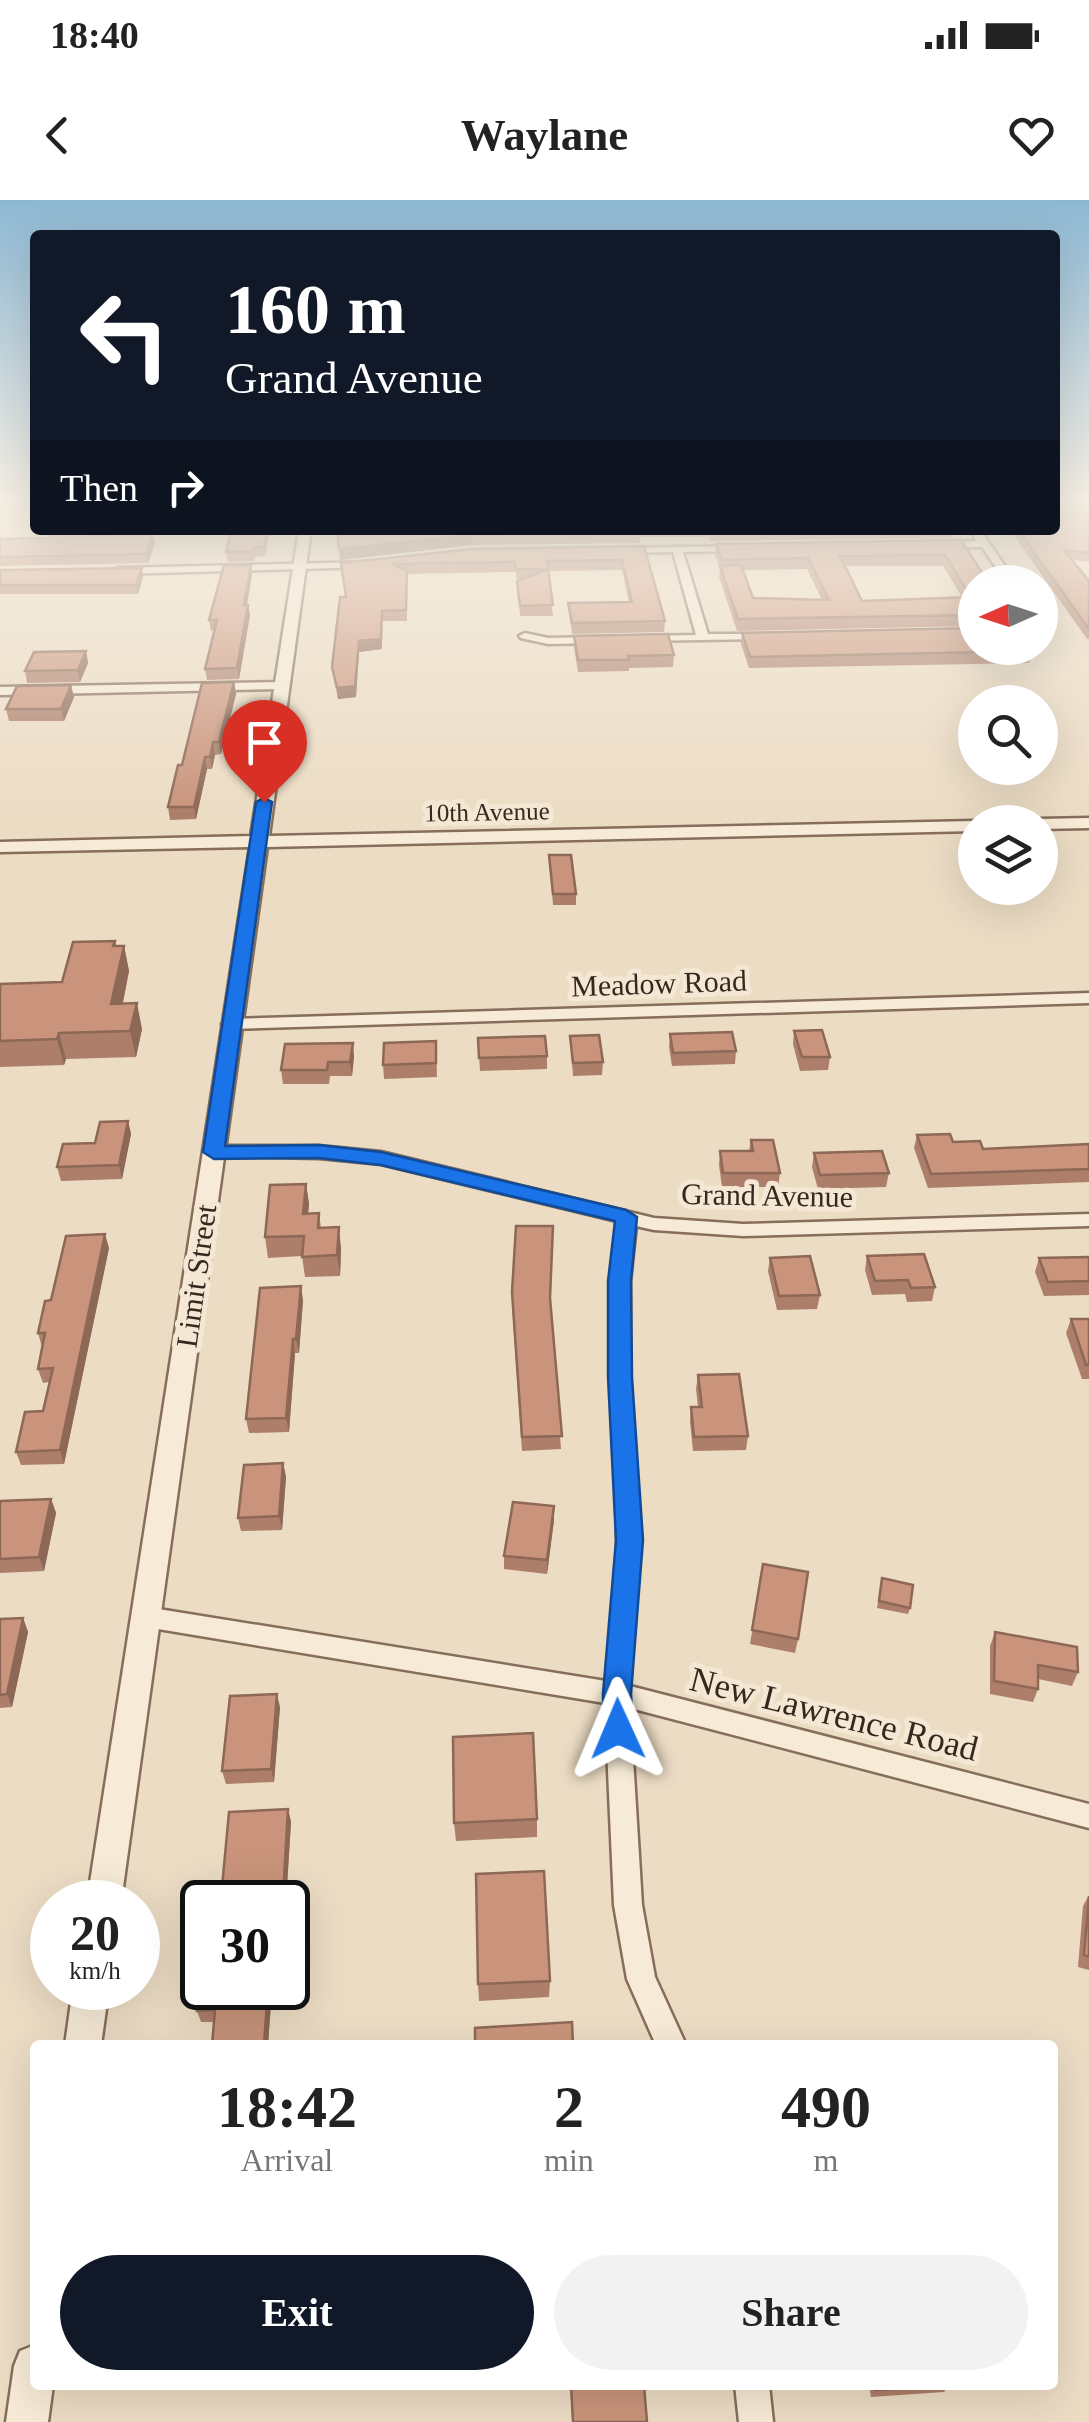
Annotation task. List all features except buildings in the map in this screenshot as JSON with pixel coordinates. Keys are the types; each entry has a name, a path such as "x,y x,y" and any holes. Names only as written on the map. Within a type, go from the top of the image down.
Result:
{"street":[{"name":"Limit Street","path":"107,1880 294,606"},
{"path":"694,606 703,638"},
{"path":"526,636 548,642 606,640"},
{"path":"626,640 780,637"},
{"path":"0,691 280,684"},
{"path":"1058,824 1089,823"},
{"name":"10th Avenue","path":"0,847 958,826"},
{"name":"Meadow Road","path":"230,1024 1089,998"},
{"name":"Grand Avenue","path":"214,1152 319,1152 381,1158 654,1224 742,1230 1089,1220"},
{"path":"626,1217 620,1281 620,1358 630,1540 617,1694 628,1906 641,1978 669,2040"},
{"name":"New Lawrence Road","path":"146,1618 617,1694 1089,1816"},
{"path":"83,2040 88,2010"},
{"path":"27,2422 32,2390"},
{"path":"753,2390 756,2422"}],"route":[{"path":"264,802 214,1152 319,1152 381,1158 626,1217 620,1281 620,1377 630,1540 617,1694 618,1729"}]}
